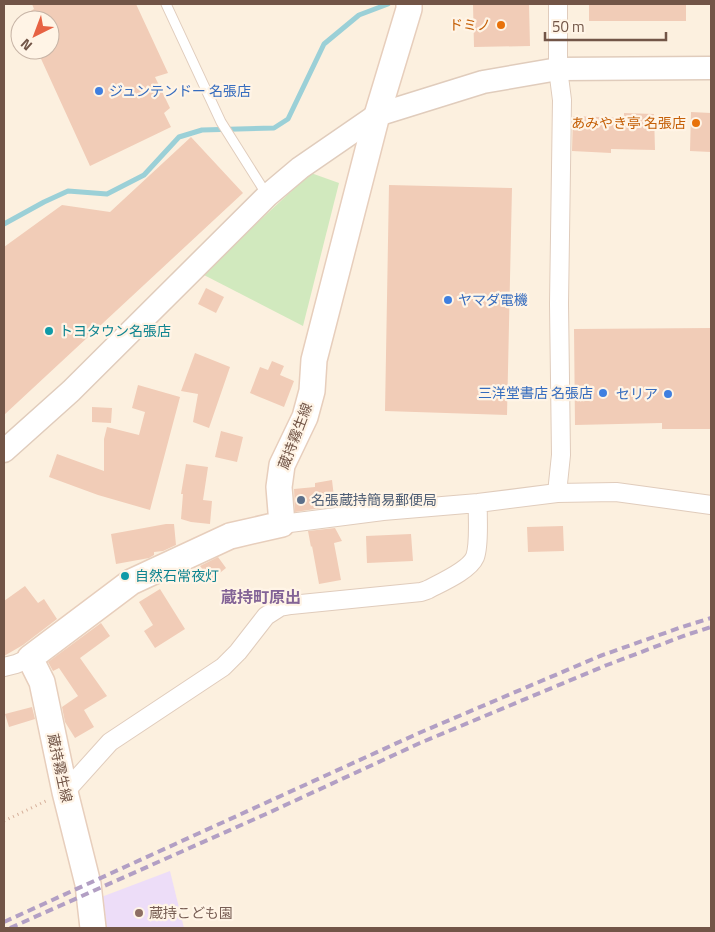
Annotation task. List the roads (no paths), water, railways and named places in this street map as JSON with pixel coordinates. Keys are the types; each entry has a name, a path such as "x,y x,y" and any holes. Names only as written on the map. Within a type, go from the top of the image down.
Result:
{"main road":[{"name":"蔵持霧生線","path":"282,524 279,487 282,465 305,417 312,391 314,360 377,115 409,6"},
{"path":"30,658 131,582 230,536 282,524"},
{"name":"蔵持霧生線","path":"30,658 42,682 65,792 88,884 93,928"}],"street":[{"path":"557,493 561,455 559,304 562,100 558,69 558,4"},
{"path":"4,451 71,391 268,195 300,168 377,115 483,82 558,69 711,68"},
{"path":"282,524 383,510 478,503 557,493 616,492 711,505"},
{"path":"65,792 110,742 224,667 272,611 291,605 421,592 466,568 475,558 477,548 478,503"},
{"path":"5,665 30,658"}],"lane":[{"path":"166,4 221,122 268,195"}],"waterway":[{"path":"4,224 68,191 107,194 144,175 179,137 202,130 274,128 288,119 324,44 359,15 388,4"}],"railway":[{"path":"4,922 419,733 600,656 711,618"},
{"path":"10,928 420,743 607,665 711,627"}],"place":[{"name":"ドミノ","path":"501,25"},
{"name":"ジュンテンドー 名張店","path":"99,91"},
{"name":"あみやき亭 名張店","path":"696,123"},
{"name":"ヤマダ電機","path":"448,300"},
{"name":"トヨタウン名張店","path":"49,331"},
{"name":"三洋堂書店 名張店","path":"603,393"},
{"name":"セリア","path":"668,394"},
{"name":"名張蔵持簡易郵便局","path":"301,500"},
{"name":"自然石常夜灯","path":"125,576"},
{"name":"蔵持こども園","path":"139,913"}],"district":[{"name":"蔵持町原出","path":"261,597"}]}
